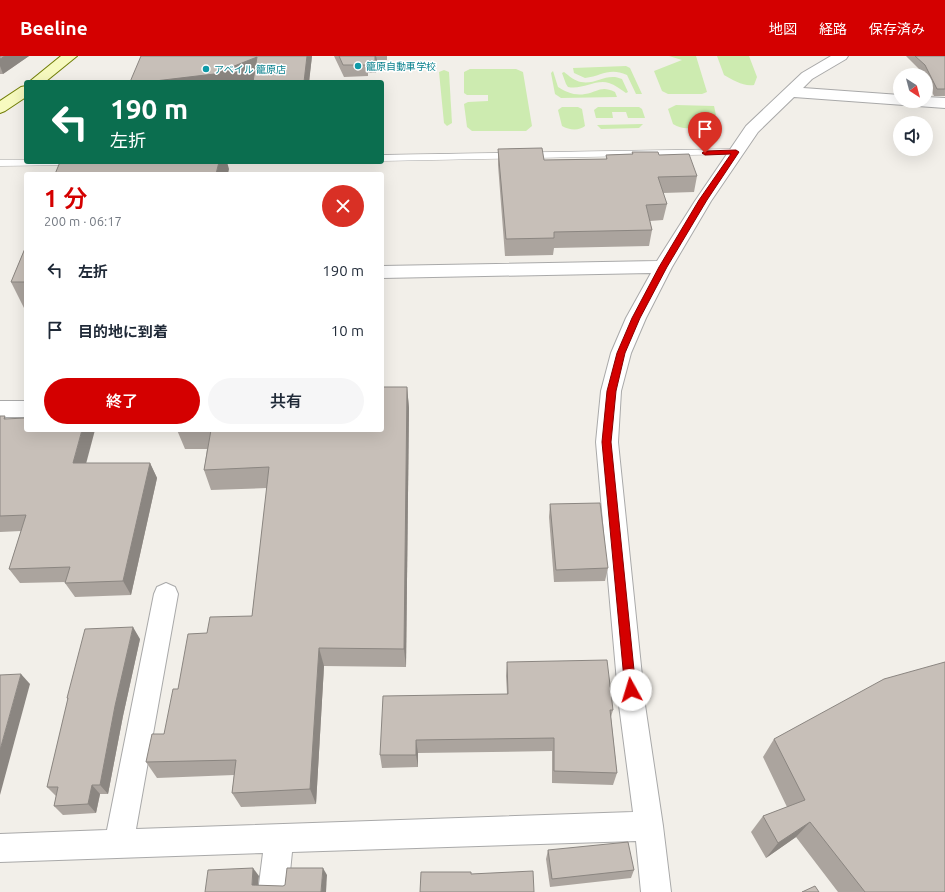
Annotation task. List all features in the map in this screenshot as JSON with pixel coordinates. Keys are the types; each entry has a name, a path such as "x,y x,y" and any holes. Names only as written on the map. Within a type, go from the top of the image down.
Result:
{"main road":[{"path":"39,80 70,56"},
{"path":"0,108 24,91"}],"street":[{"path":"656,892 649,826 632,704 607,442 612,391 621,353 636,318 663,267 703,200 752,129 807,76 841,56"},
{"path":"791,92 893,99"},
{"path":"933,102 945,103"},
{"path":"384,272 663,267"},
{"path":"0,409 24,409"},
{"path":"119,844 166,594"},
{"path":"0,848 649,826"},
{"path":"273,892 279,838"}],"lane":[{"path":"384,158 736,152"},
{"path":"0,163 24,163"}],"green space":[{"path":"669,56 696,56 707,92 702,94 668,94 662,91 654,71 682,60"},
{"path":"717,56 749,56 757,77 754,85 742,84 724,75"},
{"path":"626,66 630,68 642,94 636,94 627,75 610,72 585,78 574,73 573,68"},
{"path":"470,69 516,69 523,72 532,126 526,131 472,131 467,127 464,104 468,102 488,101 488,95 467,95 464,93 464,72"},
{"path":"444,70 449,72 452,123 447,126 444,123 439,72"},
{"path":"553,71 558,87 567,92 581,94 606,89 615,92 617,97 561,98 555,94 551,73"},
{"path":"564,72 581,82 592,82 617,77 622,79 628,92 626,93 609,83 604,82 574,88 568,87 562,73"},
{"path":"676,105 714,106 716,115 695,127 679,127 673,124 668,109"},
{"path":"562,107 578,107 582,109 585,126 580,129 574,129 562,126 558,110"},
{"path":"598,107 639,107 642,109 645,118 628,118 626,112 612,112 613,118 596,118 594,110"},
{"path":"643,124 639,128 601,129 597,125"}],"building":[{"path":"141,56 307,56 304,80 253,80 257,57 214,74 163,80 131,80"},
{"path":"339,56 375,56 375,61 367,61 367,65 343,65"},
{"path":"915,56 945,56 945,89 937,89 933,81 933,68 926,68"},
{"path":"542,148 544,160 607,159 606,155 633,154 632,152 658,152 659,155 689,154 697,176 658,177 667,204 646,205 652,230 554,232 554,238 506,239 498,149"},
{"path":"59,164 218,164 216,172 56,172"},
{"path":"24,251 24,282 11,282"},
{"path":"384,387 407,387 404,649 319,648 310,789 232,793 236,760 146,762 152,734 164,734 173,689 178,689 188,634 207,633 210,617 252,616 269,467 204,470 211,432 384,432"},
{"path":"0,416 5,416 4,419 24,418 24,432 81,432 73,463 150,463 123,581 65,583 70,567 9,569 26,515 0,516"},
{"path":"600,503 608,568 556,570 550,504"},
{"path":"133,627 115,706 100,785 92,785 88,804 54,806 58,787 47,787 67,698 85,629"},
{"path":"607,660 613,710 610,710 617,773 554,771 554,738 416,740 416,755 380,755 383,696 508,694 507,662"},
{"path":"945,662 945,892 865,892 810,822 778,843 763,816 805,800 774,739 884,679"},
{"path":"21,674 0,750 0,675"},
{"path":"628,842 634,870 552,879 548,850"},
{"path":"253,868 252,885 283,886 285,885 287,868 323,868 321,892 205,892 208,870"},
{"path":"533,871 534,892 420,892 421,872 471,872 471,874"},
{"path":"815,886 819,892 802,892"}],"place":[{"name":"籠原自動車学校","path":"358,66"},
{"name":"アベイル 籠原店","path":"206,69"}],"route":[{"path":"631,690 607,442 612,391 621,353 636,318 663,267 703,200 736,152 705,153"}]}
